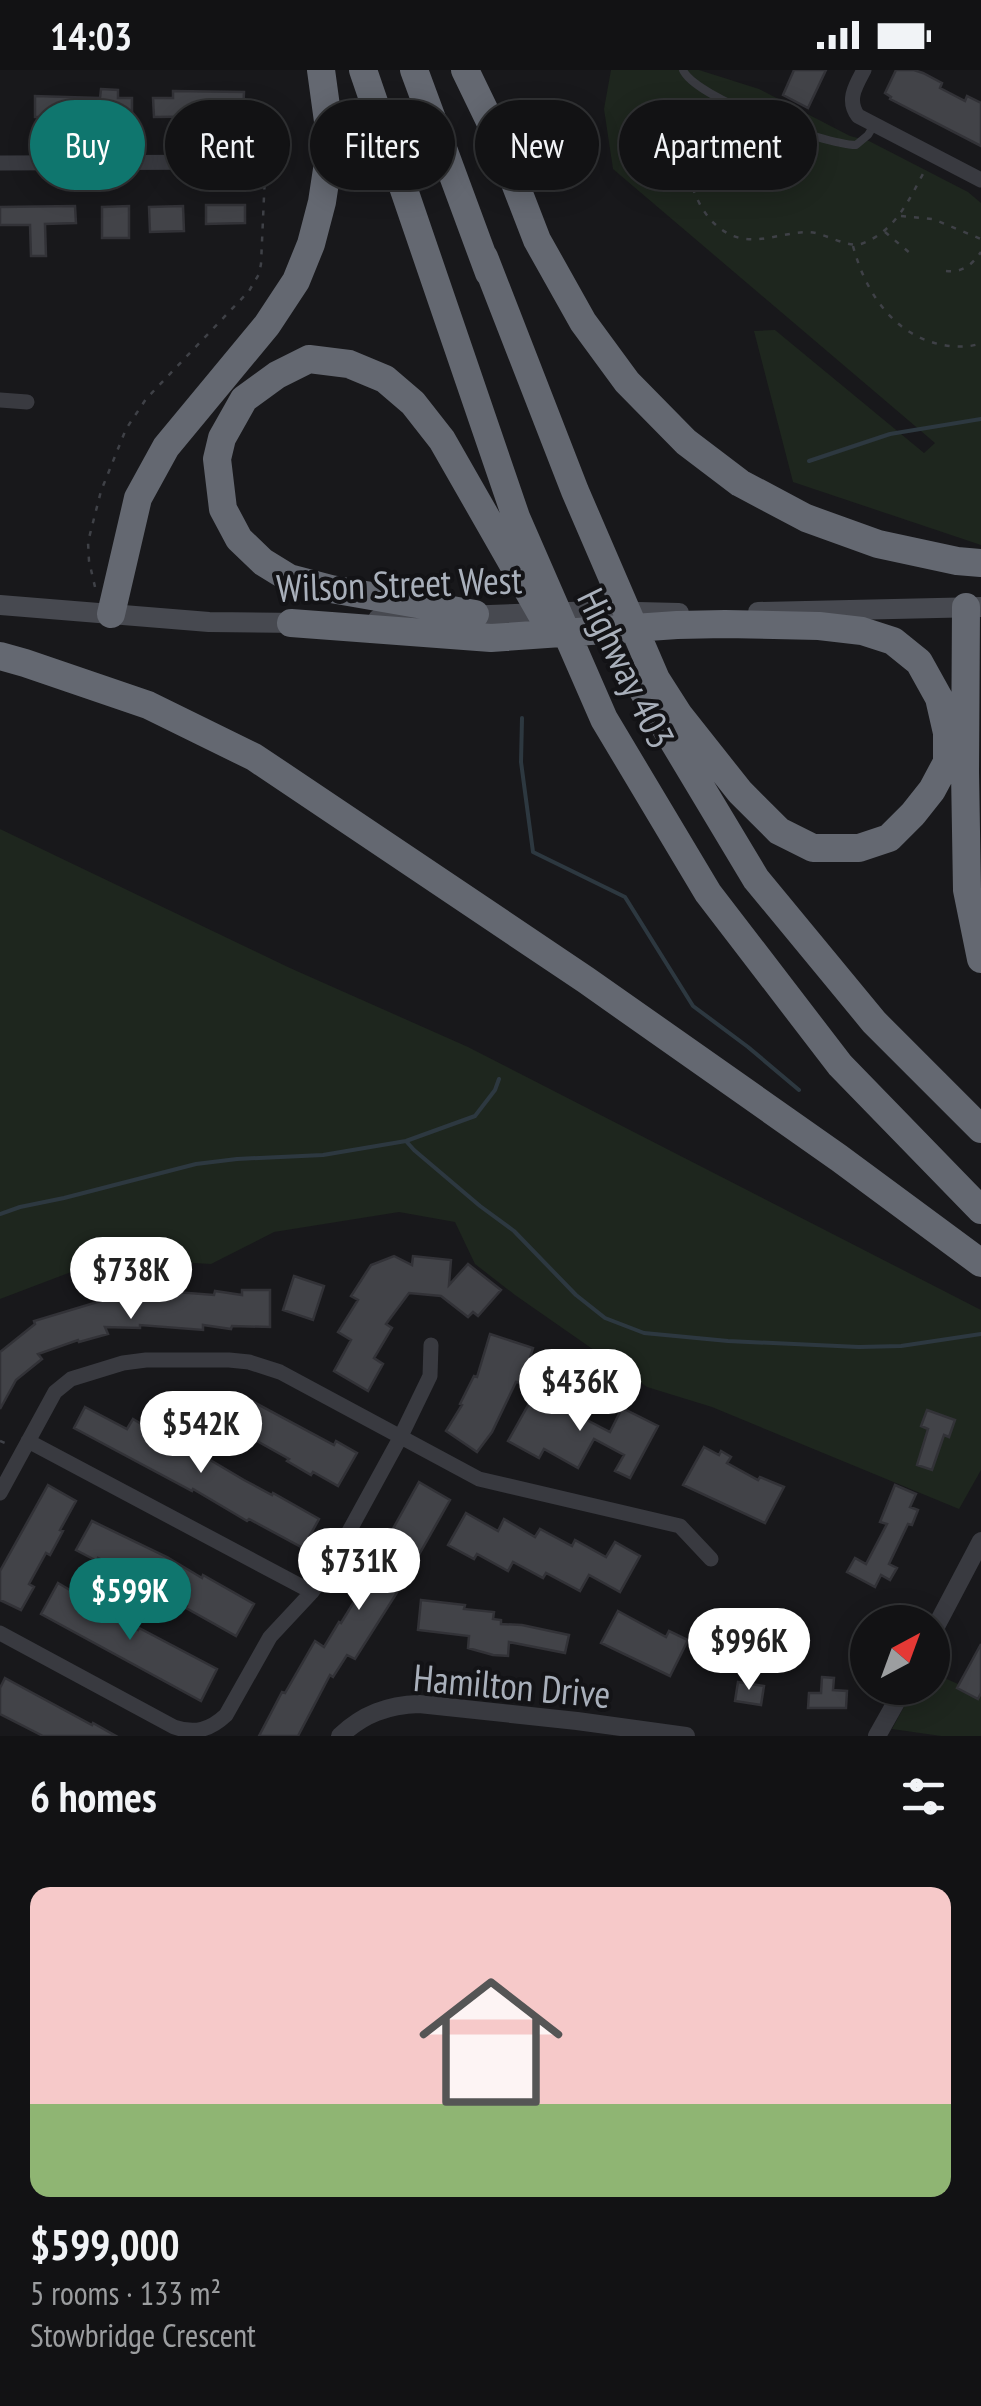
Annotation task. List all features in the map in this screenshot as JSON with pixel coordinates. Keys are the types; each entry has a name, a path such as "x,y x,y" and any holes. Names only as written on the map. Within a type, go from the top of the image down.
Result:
{"highway":[{"path":"105,614 138,498 166,447 267,325 296,282 322,202 331,143 321,70"},
{"name":"Highway 403","path":"363,70 516,517 604,719 708,892 840,1065 981,1210"},
{"name":"Highway 403","path":"414,70 484,257 566,509 643,693 756,879 874,1022 981,1129"},
{"path":"466,70 538,240 583,322 627,382 686,442 740,483 806,518 878,544 981,563"},
{"path":"291,623 492,638 680,619 862,631 893,641 919,662 939,698 947,734 947,762 932,790 889,838 859,848 813,848 779,831 740,792 656,680 575,490 484,257"},
{"path":"475,614 331,590 289,578 263,562 238,539 223,509 216,459 222,438 244,399 277,374 310,359 350,364 385,378 413,403 442,440 604,719"},
{"path":"974,607 965,772 967,890 981,959"},
{"path":"0,656 148,705 254,757 586,980 981,1263"}],"main road":[{"name":"Wilson Street West","path":"0,604 209,622 291,623 596,611 680,619 974,607"}],"street":[{"path":"864,70 853,92 853,110 858,116 981,180"},
{"path":"0,163 165,162"},
{"path":"0,400 27,402"},
{"path":"0,1634 185,1731 203,1730 226,1715 270,1637 329,1568 430,1376 431,1346"},
{"path":"0,1493 55,1392 71,1379 146,1360 230,1360 266,1366 480,1479 680,1526 710,1559"},
{"path":"28,1442 312,1592"},
{"path":"947,1605 981,1540"},
{"name":"Hamilton Drive","path":"340,1736 376,1712 419,1704 686,1736"},
{"path":"877,1736 894,1705"}],"lane":[{"path":"684,70 691,81 765,120 832,142 856,145 874,126"}],"path":[{"path":"706,90 691,124 687,148 689,173 694,193 714,224 738,238 800,232 818,233 853,245 865,242 900,216 926,168"},
{"path":"105,614 89,561 88,542 101,490 126,429 146,398 248,291 259,274 264,190"},
{"path":"900,216 933,219 981,239"},
{"path":"884,230 910,254"},
{"path":"853,245 870,290 888,315 911,334 935,344 962,347 981,343"},
{"path":"946,270 966,268 981,252"},
{"path":"0,1440 7,1444"}],"shaded area":[{"path":"611,70 699,70 780,100 619,100 619,174 613,169 604,109"},
{"path":"817,119 869,141 968,192 981,203 981,545 793,482 754,331 775,330 924,453 935,443 638,190 817,190"},
{"path":"0,829 290,968 468,1047 981,1310 981,1470 959,1509 712,1407 647,1387 475,1264 455,1222 399,1212 274,1232 211,1264 108,1258 0,1299"},
{"path":"950,1680 981,1694 981,1736 941,1736 892,1729 905,1705 950,1705"}],"building":[{"path":"794,70 826,70 812,100 793,100 783,95"},
{"path":"896,70 923,73 942,83 940,88 965,101 967,96 981,103 981,146 890,99 885,93"},
{"path":"101,89 118,90 118,98 132,100 35,100 35,96 100,98"},
{"path":"173,91 244,92 244,100 165,100 165,117 154,117 153,98 173,98"},
{"path":"206,205 245,205 245,223 206,224"},
{"path":"75,206 76,223 45,224 46,256 31,256 30,225 0,225 0,207"},
{"path":"129,206 129,238 102,238 102,207"},
{"path":"183,206 184,231 150,232 149,207"},
{"path":"394,1256 412,1265 413,1256 451,1260 449,1285 468,1264 501,1290 478,1316 473,1312 468,1317 441,1296 409,1293 386,1324 392,1328 374,1358 383,1364 368,1391 334,1371 351,1340 338,1332 358,1300 351,1296 371,1265"},
{"path":"294,1276 324,1286 313,1320 283,1310"},
{"path":"242,1290 270,1290 270,1327 105,1327 108,1334 38,1354 42,1359 16,1380 0,1409 0,1352 34,1321 114,1297 114,1291 242,1295"},
{"path":"490,1334 533,1348 522,1383 516,1382 492,1432 477,1452 446,1431 474,1376 477,1377"},
{"path":"535,1393 610,1432 622,1408 658,1426 630,1478 615,1471 624,1455 594,1439 578,1468 544,1449 539,1458 508,1441"},
{"path":"177,1395 246,1404 248,1399 334,1445 336,1441 357,1453 338,1486 313,1472 311,1475 232,1427 174,1419"},
{"path":"85,1407 127,1429 133,1419 161,1436 163,1432 319,1519 303,1548 74,1428"},
{"path":"927,1410 955,1420 949,1437 944,1435 932,1470 917,1465 928,1429 921,1426"},
{"path":"704,1447 731,1457 727,1463 758,1480 760,1477 784,1487 765,1523 683,1485"},
{"path":"419,1482 450,1500 417,1561 355,1659 347,1655 333,1677 330,1675 298,1736 259,1736 315,1641 324,1647 341,1623 378,1563 374,1561"},
{"path":"48,1485 76,1501 50,1555 46,1553 29,1584 34,1587 21,1610 0,1600 0,1571"},
{"path":"895,1485 916,1494 910,1507 918,1510 889,1564 897,1568 890,1580 881,1575 875,1587 847,1572 855,1558 866,1564 887,1524 880,1522"},
{"path":"466,1513 498,1531 504,1519 535,1537 540,1529 572,1546 575,1540 606,1557 615,1542 640,1556 620,1592 589,1575 580,1591 546,1573 543,1578 513,1562 508,1571 477,1554 474,1559 448,1545"},
{"path":"92,1521 254,1604 236,1636 154,1588 152,1592 130,1581 132,1576 76,1550"},
{"path":"58,1583 138,1630 217,1669 201,1701 41,1614"},
{"path":"421,1600 465,1605 464,1609 494,1612 493,1619 501,1620 501,1624 569,1635 565,1653 509,1642 508,1656 493,1655 468,1648 469,1636 418,1630"},
{"path":"618,1611 666,1637 669,1631 688,1640 670,1676 601,1643"},
{"path":"981,1644 981,1693 978,1699 957,1688"},
{"path":"822,1677 834,1678 833,1690 847,1691 846,1708 808,1708 809,1693 821,1693"},
{"path":"5,1678 116,1736 43,1736 0,1714 0,1688"},
{"path":"738,1682 764,1686 761,1705 735,1701"}],"waterway":[{"path":"809,461 890,434 981,419"},
{"path":"522,718 521,762 533,852 625,897 693,1006 799,1090"},
{"path":"0,1214 196,1164 323,1155 406,1141 475,1116 499,1079"},
{"path":"406,1141 514,1231 576,1295 605,1318 644,1333 859,1347 901,1346 981,1334"}]}
